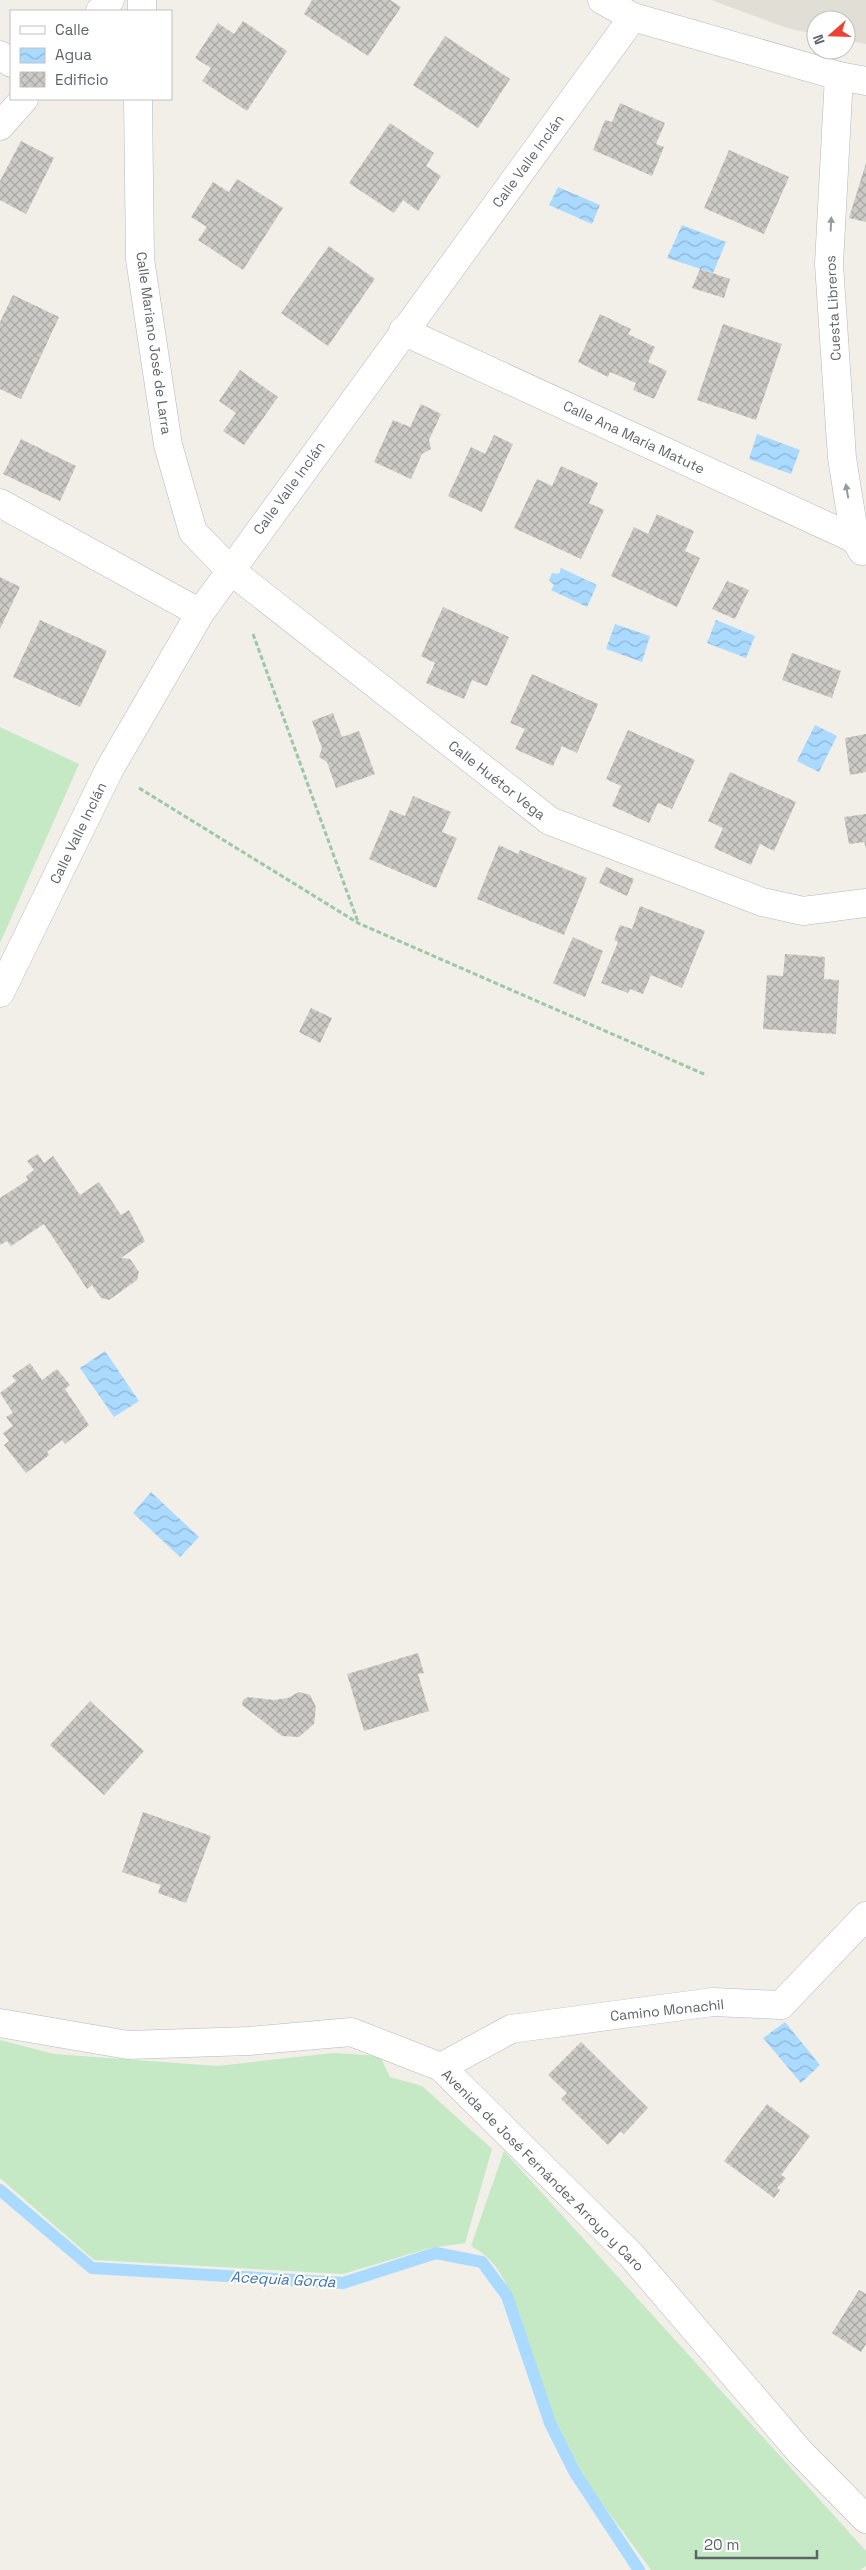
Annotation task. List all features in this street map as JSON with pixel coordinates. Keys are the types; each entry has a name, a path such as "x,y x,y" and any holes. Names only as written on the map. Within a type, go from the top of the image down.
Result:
{"street":[{"path":"101,10 110,0"},
{"path":"602,0 633,17 839,76 866,81"},
{"name":"Calle Valle Inclán","path":"0,993 109,770 200,613 403,331 633,17"},
{"name":"Cuesta Libreros","path":"839,76 830,264 842,458 862,546"},
{"path":"0,126 23,100"},
{"name":"Calle Mariano José de Larra","path":"138,100 140,259 168,444 193,532 230,570"},
{"name":"Calle Ana María Matute","path":"403,331 862,546"},
{"path":"0,503 200,613"},
{"name":"Calle Huétor Vega","path":"230,570 550,821 762,902 802,911 866,903"},
{"name":"Camino Monachil","path":"441,2067 511,2029 713,2002 782,2005 866,1916"},
{"name":"Avenida de José Fernández Arroyo y Caro","path":"0,2023 128,2045 249,2041 351,2032 441,2067 631,2256 800,2452 866,2519"}],"path":[{"path":"250,626 358,923"},
{"path":"109,770 358,923 706,1074"}],"shaded area":[{"path":"711,0 866,0 866,44 856,42 856,10 806,10 806,32 790,29"}],"green space":[{"path":"0,727 79,764 0,943"},
{"path":"0,2040 54,2054 217,2066 333,2053 380,2056 390,2077 422,2086 492,2149 465,2243 430,2248 343,2274 94,2260 0,2178"},
{"path":"504,2151 866,2551 866,2566 860,2570 651,2570 595,2494 569,2453 547,2405 507,2286 483,2253 471,2246"}],"water":[{"path":"558,187 600,205 592,224 549,205"},
{"path":"682,225 726,242 713,273 667,258"},
{"path":"757,434 800,450 791,474 749,459"},
{"path":"561,568 597,585 587,607 551,590 554,585 549,580 552,573 559,574"},
{"path":"716,620 755,636 746,658 707,643"},
{"path":"615,624 650,636 642,662 606,649"},
{"path":"815,725 837,736 819,772 797,761"},
{"path":"105,1351 139,1401 114,1417 80,1368"},
{"path":"151,1492 199,1537 180,1557 133,1513"},
{"path":"785,2022 820,2065 801,2083 763,2038"}],"building":[{"path":"312,0 390,0 401,7 368,56 304,14"},
{"path":"243,21 287,51 247,111 202,81 211,68 195,58 218,23 234,34"},
{"path":"445,36 510,79 478,128 413,85"},
{"path":"620,103 665,123 656,144 664,147 652,176 593,150 605,120 612,122"},
{"path":"390,123 434,153 426,166 441,176 418,211 403,200 394,213 349,183"},
{"path":"21,141 54,158 26,214 0,200 0,181"},
{"path":"729,150 789,177 764,234 704,208"},
{"path":"866,163 866,222 849,218"},
{"path":"237,179 283,208 243,270 198,240 207,227 191,217 213,182 229,192"},
{"path":"329,246 375,279 328,346 281,313"},
{"path":"700,269 730,279 724,298 692,288"},
{"path":"13,295 59,317 21,399 0,389 0,322"},
{"path":"600,314 631,329 628,334 655,347 648,362 667,371 654,399 633,390 636,383 610,372 608,377 578,362"},
{"path":"723,324 782,344 756,420 697,400"},
{"path":"240,370 278,397 244,445 223,431 236,413 219,401"},
{"path":"421,404 441,414 429,440 431,449 422,454 411,479 374,462 393,420 410,427"},
{"path":"494,435 513,444 482,512 448,496 471,447 485,454"},
{"path":"21,439 76,466 60,501 3,474"},
{"path":"561,466 598,483 589,503 604,510 581,559 514,528 537,479 552,486"},
{"path":"657,514 694,531 685,551 700,558 677,607 611,576 634,527 648,534"},
{"path":"0,577 20,587 0,629"},
{"path":"727,581 749,590 735,619 712,609"},
{"path":"443,607 509,637 487,686 472,680 464,699 426,683 435,663 421,656"},
{"path":"40,620 107,651 80,707 13,677"},
{"path":"792,653 841,671 832,698 782,680"},
{"path":"532,674 598,704 577,753 562,746 553,766 515,749 525,729 510,723"},
{"path":"333,713 342,737 359,731 375,774 336,788 327,762 319,757 322,748 312,721"},
{"path":"628,730 695,760 672,809 658,803 649,823 612,806 621,786 606,779"},
{"path":"866,734 866,772 850,775 845,738"},
{"path":"730,772 796,802 774,851 760,844 751,865 714,848 723,828 708,821"},
{"path":"413,796 451,812 442,832 457,838 436,888 369,859 390,810 405,816"},
{"path":"866,814 866,848 864,842 849,844 844,817"},
{"path":"499,845 518,854 520,850 587,878 564,935 477,899"},
{"path":"606,867 634,879 627,896 599,883"},
{"path":"640,906 705,931 682,988 651,975 643,994 630,989 628,993 601,983 618,942 614,940 620,925 632,929"},
{"path":"573,937 603,951 585,997 553,983"},
{"path":"785,954 825,957 824,979 839,980 836,1034 763,1029 767,975 783,976"},
{"path":"311,1008 332,1018 320,1043 299,1032"},
{"path":"38,1154 44,1163 53,1156 80,1195 99,1182 121,1215 129,1210 145,1241 121,1258 130,1259 139,1272 137,1280 109,1300 101,1298 92,1285 87,1289 44,1224 11,1246 7,1241 0,1245 0,1198 28,1180 26,1176 34,1170 27,1161"},
{"path":"30,1363 42,1380 57,1369 70,1385 65,1389 89,1425 65,1444 62,1440 47,1452 49,1455 26,1473 4,1445 9,1441 3,1433 13,1426 6,1417 13,1413 0,1393 16,1381 12,1376"},
{"path":"418,1653 424,1673 418,1674 429,1711 364,1731 347,1674"},
{"path":"299,1692 310,1695 316,1707 314,1724 299,1737 282,1736 242,1705 243,1700 248,1697 274,1700 288,1698"},
{"path":"90,1701 144,1751 104,1795 50,1745"},
{"path":"143,1812 211,1836 186,1903 158,1893 161,1885 122,1872"},
{"path":"581,2042 648,2108 624,2134 621,2131 608,2145 561,2099 567,2093 548,2075"},
{"path":"767,2104 810,2136 781,2175 786,2178 777,2188 780,2190 774,2198 724,2161"},
{"path":"859,2290 866,2294 866,2344 861,2352 832,2333"}],"waterway":[{"name":"Acequia Gorda","path":"0,2190 92,2268 343,2283 436,2253 482,2262 507,2296 550,2423 575,2473 639,2570"}]}
